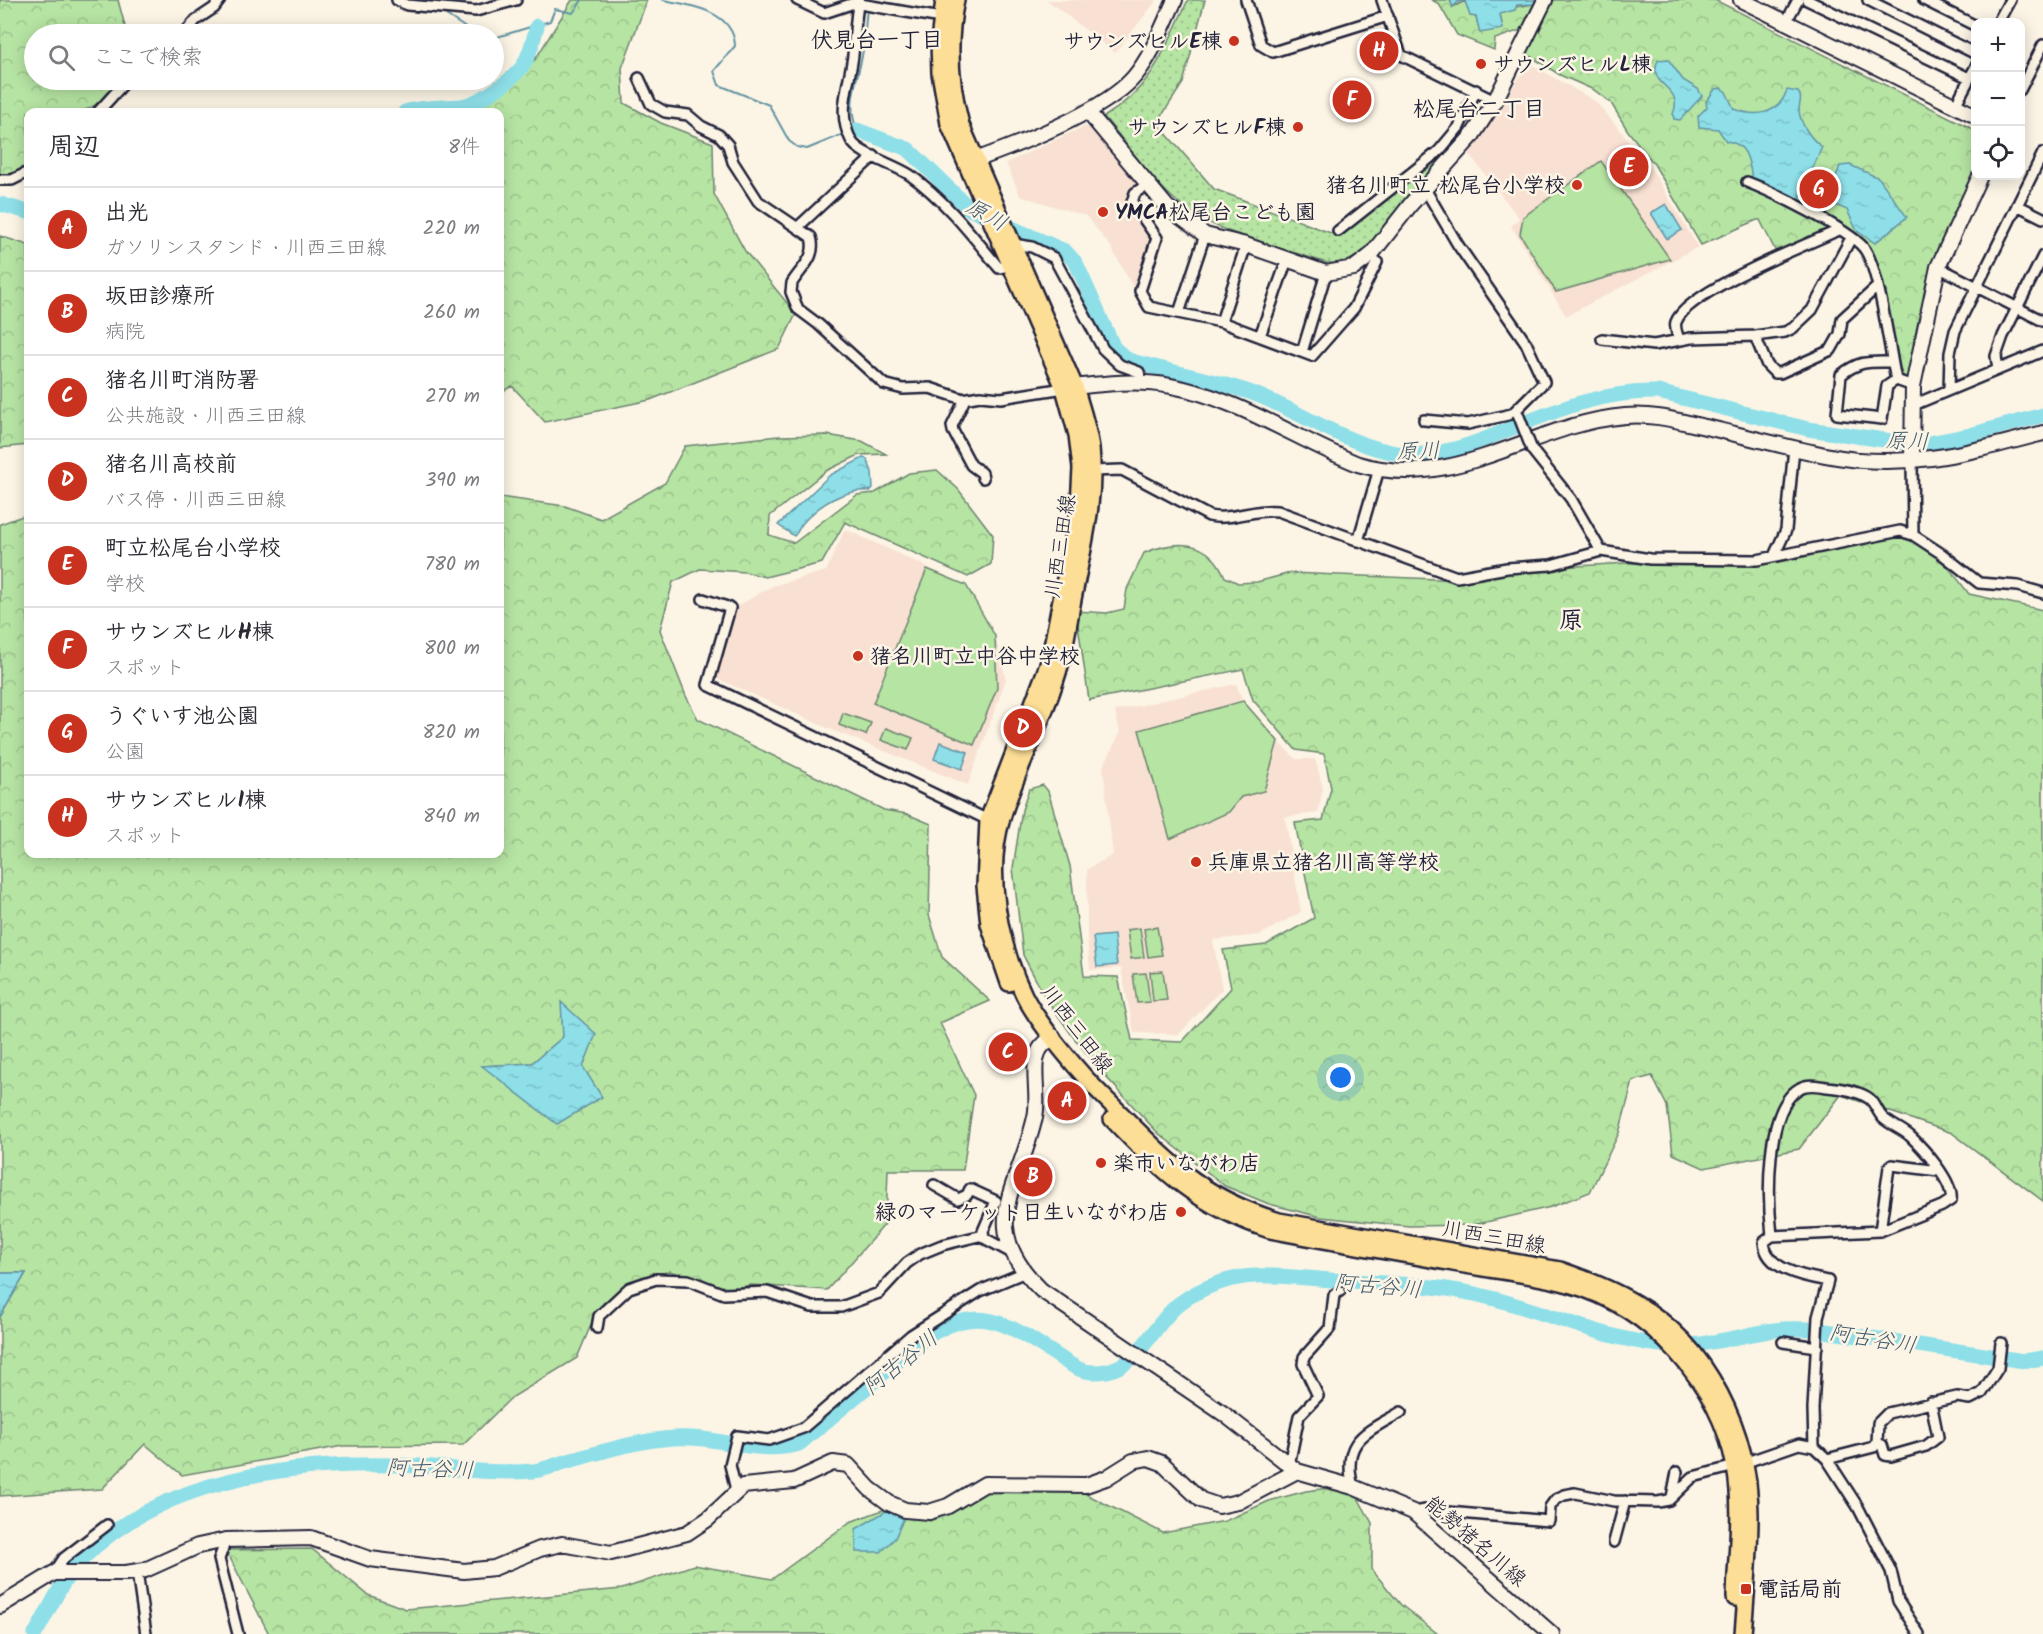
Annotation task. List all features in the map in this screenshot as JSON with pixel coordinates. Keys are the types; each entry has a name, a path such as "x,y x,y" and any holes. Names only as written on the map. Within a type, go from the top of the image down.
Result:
{"main road":[{"name":"川西三田線","path":"944,0 946,19"},
{"name":"川西三田線","path":"956,0 946,19 939,51 943,100 949,124 1001,217 1011,241 1015,264"},
{"name":"川西三田線","path":"971,161 986,211 995,232 1015,264 1088,427 1092,471 1090,510 1061,663 995,820"},
{"name":"川西三田線","path":"1069,387 1081,468 1079,506 1049,662 995,820 985,886 989,924 1001,965 1017,1000 1049,1040 1080,1086 1153,1162 1202,1200 1238,1220 1280,1232 1570,1284 1618,1305 1690,1359"},
{"name":"川西三田線","path":"1049,1040 1167,1161 1202,1188 1247,1211 1279,1221 1560,1270 1593,1282 1636,1303 1674,1333 1690,1359 1722,1397 1735,1423 1739,1464 1740,1520 1734,1634"},
{"name":"川西三田線","path":"1739,1464 1750,1513 1743,1634"}],"street":[{"path":"193,24 214,8 220,0"},
{"path":"397,0 407,5 486,10 516,0"},
{"path":"797,0 824,13 850,4 863,4 946,19"},
{"path":"971,161 1088,112 1123,89 1136,75 1175,0"},
{"path":"1246,0 1262,45 1273,52 1388,16"},
{"path":"1382,0 1401,55 1495,101"},
{"path":"1088,112 1167,207 1204,235 1246,245 1326,273 1354,268 1370,256 1472,136 1495,101 1545,0"},
{"path":"1741,0 1971,114"},
{"path":"1786,22 1798,0"},
{"path":"1808,0 1969,78"},
{"path":"1868,0 1971,52"},
{"path":"1924,0 1971,24"},
{"path":"2000,18 2010,0"},
{"path":"863,4 853,58 844,90 850,140 874,156 909,174 966,228 999,268 1015,264"},
{"path":"2025,75 2042,49"},
{"path":"1955,106 1972,72"},
{"path":"639,78 651,104 664,111 688,115 701,126 719,135 728,145 732,162 758,201 799,226 811,237 813,244 809,261 792,283 791,292 798,309 818,324 884,384 903,389 930,388 965,399 980,396 1001,398 1069,387 1142,383 1169,385 1212,396 1333,454 1379,470 1413,472 1451,467 1576,425 1628,416 1671,419 1854,459 1912,462 1971,453 2043,433"},
{"path":"102,108 118,90"},
{"path":"1338,231 1438,151 1459,127 1476,90"},
{"path":"1949,390 1950,353 1955,331 2017,205 2040,167 2043,153"},
{"path":"799,226 874,156"},
{"path":"0,180 12,180 24,174"},
{"path":"1913,535 1911,406 1913,386 1938,267 1978,180"},
{"path":"1747,182 1839,230 1863,247 1876,287 1896,380"},
{"path":"1148,184 1135,193 1132,202 1157,238 1140,291 1149,307 1221,322 1312,356 1354,308 1377,262 1370,256"},
{"path":"1424,420 1468,424 1512,414 1517,412 1544,382 1526,343 1458,245 1425,189"},
{"path":"2017,205 2043,218"},
{"path":"1679,340 1675,327 1677,320 1702,296 1839,230"},
{"path":"1179,313 1204,235"},
{"path":"1602,339 1640,346 1679,340 1785,332 1804,319 1851,238"},
{"path":"1011,241 1032,247 1054,258 1103,349 1120,365 1139,372 1142,383"},
{"path":"1221,322 1246,245"},
{"path":"1998,370 1996,356 2043,256"},
{"path":"1260,336 1287,260"},
{"path":"1938,267 2043,321"},
{"path":"1302,352 1326,273"},
{"path":"1755,336 1767,365 1775,373 1780,373 1831,350 1840,334 1842,319 1876,287"},
{"path":"1911,406 2043,351"},
{"path":"1892,362 1854,364 1841,375 1837,414 1882,419 1887,386 1896,380"},
{"path":"1896,380 1913,386"},
{"path":"965,399 952,426 953,431 971,465 982,473 983,478"},
{"path":"1517,412 1532,450 1571,499 1601,551"},
{"path":"1774,556 1786,530 1794,447"},
{"path":"1092,471 1122,470 1209,516 1223,519 1266,509 1278,511 1457,577 1507,568 1551,565 1601,551 1650,559 1734,561 1774,556 1891,531 1913,535 1942,554 1978,583 2018,586 2043,593"},
{"path":"1358,541 1379,470"},
{"path":"703,599 730,608 708,685 995,820"},
{"path":"1049,1040 1040,1049 1035,1061 1038,1101 1035,1119 1009,1194 1005,1215 1006,1232 1012,1253 1023,1273 1041,1290 1127,1346 1224,1414 1293,1468"},
{"path":"1772,1236 1770,1182 1776,1126 1785,1105 1800,1087 1809,1085 1845,1089 1867,1096 1876,1104 1884,1119 1909,1135 1939,1171 1952,1192 1951,1200 1942,1206 1880,1231 1772,1236 1764,1242 1764,1246 1778,1264 1791,1273 1828,1281 1818,1317 1813,1409 1814,1447"},
{"path":"1880,1231 1889,1167 1892,1165 1939,1171"},
{"path":"934,1185 958,1198 967,1195 970,1189 996,1201 983,1234"},
{"path":"983,1234 984,1238 1012,1253"},
{"path":"597,1328 599,1316 629,1288 656,1279 688,1280 724,1294 767,1293 812,1307 841,1307 879,1293 907,1263 920,1254 942,1245 983,1234"},
{"path":"736,1490 730,1465 737,1436 769,1440 803,1428 911,1335 980,1291 1023,1273"},
{"path":"1293,1468 1299,1416 1318,1396 1303,1364 1304,1357 1330,1328 1334,1295 1340,1291"},
{"path":"1783,1342 1817,1344"},
{"path":"1827,1459 1874,1447 1877,1443 1878,1423 1888,1413 1957,1397 1970,1399 1983,1393 1998,1368 2001,1343"},
{"path":"1877,1443 1882,1445 1885,1455 1891,1456 1926,1446 1938,1437 1931,1402"},
{"path":"1353,1487 1348,1462 1354,1444 1361,1436 1401,1412"},
{"path":"1413,1512 1426,1510 1549,1521 1550,1507 1555,1500 1564,1495 1575,1493 1625,1501 1658,1502 1672,1497 1693,1477 1799,1444 1814,1447 1827,1459 1863,1518 1891,1571 1898,1601 1919,1634"},
{"path":"0,1606 56,1573 137,1572 157,1566 198,1546 226,1540 310,1538 370,1559 451,1571 478,1571 494,1568 550,1546 574,1545 593,1551 611,1552 680,1535 703,1524 736,1490 753,1483 794,1481 826,1465 839,1462 848,1466 870,1489 889,1503 904,1510 929,1512 948,1506 985,1485 995,1482 1086,1485 1106,1478 1133,1461 1148,1458 1162,1463 1202,1500 1219,1506 1238,1502 1293,1468"},
{"name":"能勢猪名川線","path":"1293,1468 1353,1487 1413,1512 1552,1634"},
{"path":"1672,1497 1677,1472"},
{"path":"1614,1542 1625,1501"},
{"path":"56,1573 64,1558 107,1525"},
{"path":"226,1540 219,1559 238,1634"},
{"path":"137,1572 146,1634"}],"shaded area":[{"path":"1047,0 1157,0 1115,53"},
{"name":"猪名川町立 松尾台小学校","path":"1529,63 1595,101 1646,160 1698,247 1566,316 1511,226 1519,218 1469,154"},
{"name":"YMCA松尾台こども園","path":"1085,126 1092,129 1142,182 1131,197 1129,209 1155,241 1136,293 1111,247 1086,216 1020,196 1006,163"},
{"name":"猪名川町立中谷中学校","path":"845,529 966,585 995,636 1006,679 968,785 832,730 709,675 736,607 772,586 826,571"},
{"name":"兵庫県立猪名川高等学校","path":"1236,684 1246,708 1296,759 1315,759 1323,788 1318,813 1285,817 1301,912 1260,935 1213,940 1222,989 1179,1034 1134,1033 1121,968 1090,970 1087,937 1087,869 1113,855 1103,767 1120,733 1115,711"},
{"path":"1026,1160 1044,1161 1040,1196 1023,1193"}],"green space":[{"path":"0,0 118,0 124,24 24,24 24,90 112,90 89,108 24,108 24,171 5,179 0,178"},
{"path":"572,0 647,0 622,68 624,103 661,123 713,143 714,194 745,251 796,314 779,349 650,400 545,422 512,386 504,391 504,108 451,108 474,99 488,90 504,90 504,80 535,60"},
{"path":"1188,0 1205,0 1183,83 1157,123 1214,189 1341,235 1413,179 1465,130 1468,133 1367,251 1344,263 1327,263 1253,240 1215,225 1186,209 1163,189 1104,117 1135,93 1146,80 1164,51"},
{"path":"1432,0 1450,0 1453,7 1465,1 1471,15 1476,17 1480,32 1502,25 1500,14 1504,11 1534,4 1521,30 1495,39 1494,50 1457,35 1439,4"},
{"path":"1554,0 1715,0 1971,128 1971,179 1932,262 1909,377 1904,377 1898,367 1874,259 1865,244 1846,228 1777,254 1760,220 1757,220 1701,245 1654,164 1628,131 1611,103 1594,90 1560,75 1527,54"},
{"path":"1601,161 1670,259 1556,292 1520,234 1523,217"},
{"path":"0,236 24,244 24,445 0,448"},
{"path":"827,435 862,441 886,454 859,455 826,471 770,516 769,535 794,543 857,495 875,493 909,473 937,470 958,489 993,535 991,564 968,577 845,522 822,563 765,577 745,572 700,569 673,582 660,630 686,696 698,719 884,810 907,814 931,824 929,915 942,957 990,1001 940,1023 974,1095 963,1170 888,1170 886,1223 827,1290 750,1285 723,1291 670,1271 630,1283 596,1313 577,1358 511,1398 463,1445 343,1446 182,1475 145,1444 102,1489 0,1496 0,1317 26,1273 0,1273 0,524 24,515 24,858 504,858 504,498 565,506 601,519 665,483 685,446 779,436","holes":["562,1003 583,1067 483,1066 532,1063 563,1037"]},
{"path":"1893,533 1918,543 1937,556 1969,594 2043,610 2043,1201 1952,1133 1841,1095 1799,1149 1704,1168 1673,1154 1667,1106 1652,1076 1633,1081 1619,1133 1590,1192 1551,1207 1473,1225 1409,1226 1321,1217 1269,1204 1225,1186 1158,1133 1074,1038 1045,997 1023,955 1013,868 1022,810 1029,789 1043,785 1048,791 1070,866 1084,976 1118,977 1132,1040 1182,1042 1231,988 1223,950 1266,945 1314,918 1295,823 1323,820 1331,788 1324,754 1296,750 1253,700 1243,669 1089,700 1076,611 1107,613 1124,609 1127,589 1144,553 1180,544 1201,549 1218,564 1225,577 1238,583 1257,582 1290,573 1461,580 1510,570 1645,562 1754,566"},
{"path":"927,569 966,585 995,636 997,688 974,745 873,703"},
{"path":"1243,701 1278,741 1264,791 1241,797 1229,812 1170,839 1139,730"},
{"path":"843,713 871,723 866,735 839,725"},
{"path":"886,728 913,738 908,750 881,740"},
{"path":"1157,927 1162,955 1148,957 1144,929"},
{"path":"1140,928 1144,957 1131,959 1127,930"},
{"path":"1163,971 1167,1000 1153,1001 1150,972"},
{"path":"1146,973 1150,1002 1137,1003 1133,974"},
{"path":"1336,1487 1358,1498 1372,1523 1372,1570 1401,1605 1438,1634 269,1634 226,1550 312,1549 368,1595 406,1609 622,1589 694,1565 772,1579 850,1522 888,1508 930,1521 976,1493 991,1490 1082,1492 1163,1533 1225,1521 1269,1501 1306,1491"}],"water":[{"path":"1450,0 1535,0 1534,4 1517,5 1515,10 1500,14 1503,29 1480,33 1476,17 1470,16 1465,1 1458,2 1453,7"},
{"path":"1668,59 1683,80 1698,89 1702,96 1680,120 1674,119 1674,97 1657,76 1658,60"},
{"path":"1721,88 1726,92 1734,109 1751,113 1773,109 1779,104 1787,90 1798,92 1801,121 1814,140 1822,147 1799,200 1793,200 1767,183 1752,178 1748,159 1743,149 1733,142 1726,141 1718,129 1699,127 1698,116 1707,107 1706,102 1715,89"},
{"path":"1850,165 1879,178 1907,217 1875,243 1857,231 1847,210 1833,204 1828,198 1840,166"},
{"path":"1666,204 1682,230 1667,239 1651,213"},
{"path":"863,458 867,459 872,472 873,488 870,491 851,492 824,504 808,517 794,536 778,525 830,475"},
{"path":"940,742 968,752 962,769 934,759"},
{"path":"1114,935 1117,965 1097,967 1093,937"},
{"path":"561,1002 596,1034 583,1067 602,1097 557,1124 482,1066 532,1063 563,1037"},
{"path":"0,1273 26,1273 0,1317"},
{"path":"891,1508 906,1513 895,1538 881,1552 856,1552 856,1529"}],"waterway":[{"path":"504,35 550,21 555,9 573,13 582,0"},
{"path":"663,0 686,4 709,12 719,17 727,25 733,34 735,46 714,71 719,85 769,105 789,141 797,147 807,149 846,133"},
{"path":"851,131 857,130 852,101 863,50 867,9"},
{"path":"440,11 460,24"},
{"path":"504,83 525,62 537,26"},
{"path":"433,108 468,104 494,90"},
{"name":"原川","path":"857,130 908,149 971,210 1065,251 1076,263 1114,348 1128,360 1252,393 1359,443 1382,450 1404,454 1426,454 1450,450 1569,407 1603,397 1639,392 1658,392 1808,429 1905,443 1924,444 1970,435 2043,415"},
{"path":"0,204 24,211"},
{"name":"阿古谷川","path":"35,1634 73,1569 112,1533 148,1511 187,1494 228,1481 270,1472 355,1465 397,1465 499,1472 533,1471 622,1446 674,1438 706,1439 768,1448 799,1444 927,1337 946,1326 978,1319 993,1321 1023,1334 1079,1369 1089,1372 1109,1370 1133,1357 1180,1303 1215,1284 1245,1277 1293,1277 1411,1285 1472,1293 1596,1331 1661,1345 1703,1344 1779,1329 1812,1329 2024,1361 2043,1358"}],"place":[{"name":"サウンズヒルE棟","path":"1234,41"},
{"name":"サウンズヒルI棟","path":"1379,51"},
{"name":"サウンズヒルL棟","path":"1481,64"},
{"name":"サウンズヒルH棟","path":"1352,100"},
{"name":"サウンズヒルF棟","path":"1298,127"},
{"name":"町立松尾台小学校","path":"1629,167"},
{"name":"猪名川町立 松尾台小学校","path":"1577,185"},
{"name":"うぐいす池公園","path":"1819,189"},
{"name":"YMCA松尾台こども園","path":"1103,212"},
{"name":"猪名川町立中谷中学校","path":"858,656"},
{"name":"猪名川高校前","path":"1023,728"},
{"name":"兵庫県立猪名川高等学校","path":"1196,862"},
{"name":"猪名川町消防署","path":"1008,1052"},
{"name":"出光","path":"1067,1101"},
{"name":"楽市いながわ店","path":"1101,1163"},
{"name":"坂田診療所","path":"1033,1177"},
{"name":"緑のマーケット日生いながわ店","path":"1181,1212"},
{"name":"電話局前","path":"1746,1589"}],"district":[{"name":"伏見台一丁目","path":"877,39"},
{"name":"松尾台二丁目","path":"1479,108"},
{"name":"原","path":"1571,620"}]}
